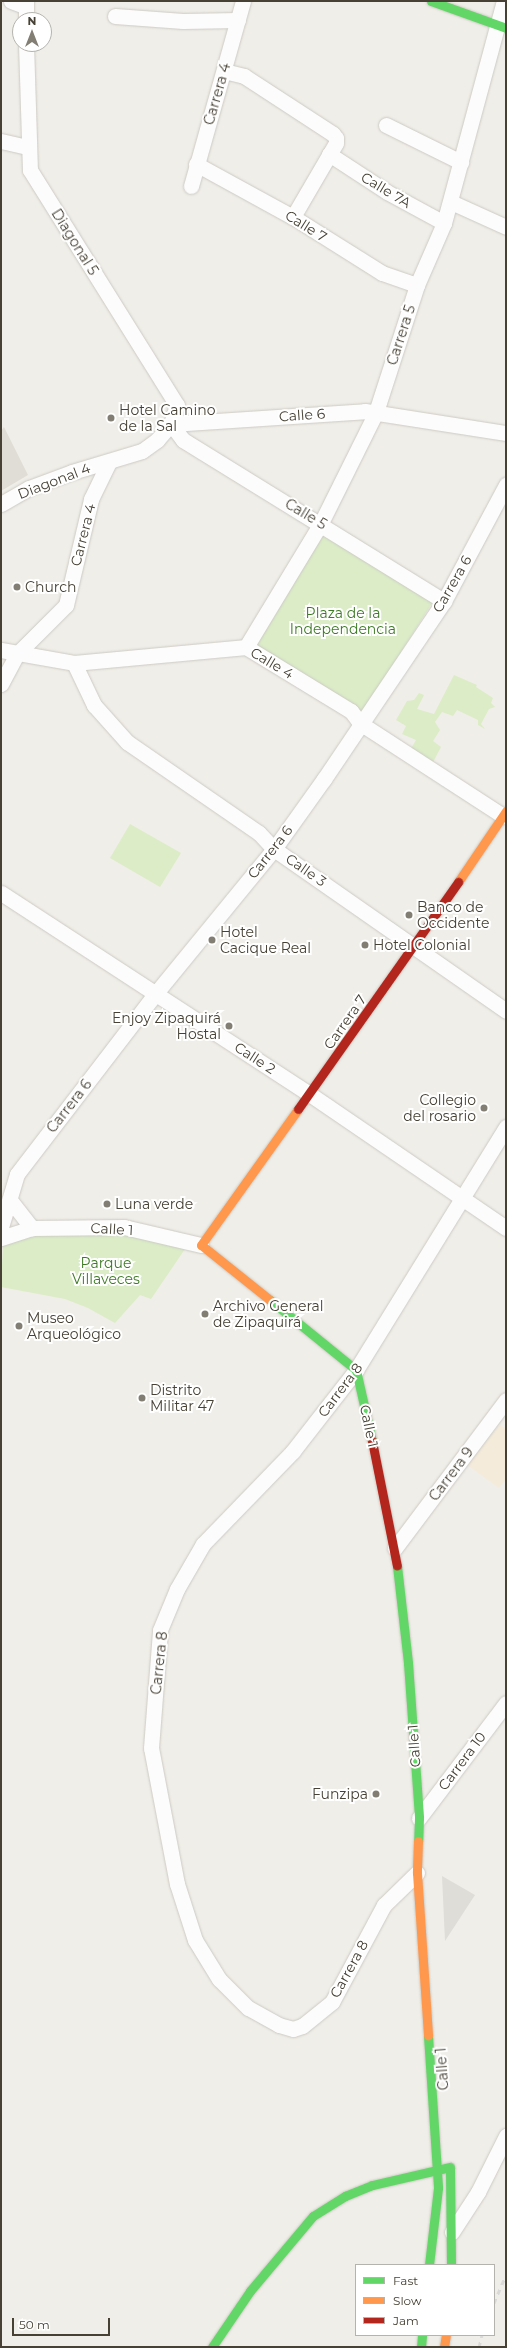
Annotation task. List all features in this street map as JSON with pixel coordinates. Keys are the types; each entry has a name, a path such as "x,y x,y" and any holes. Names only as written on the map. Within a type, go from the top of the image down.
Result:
{"street":[{"name":"Carrera 4","path":"191,186 243,1"},
{"path":"431,1 502,26"},
{"name":"Carrera 5","path":"246,647 321,523 376,412 418,285 444,223 451,202 461,162 502,26 504,1"},
{"path":"115,16 183,21 238,20"},
{"name":"Diagonal 5","path":"26,52 28,147 30,170 176,405 171,424"},
{"path":"224,71 244,76 333,134 336,138 329,154 293,217"},
{"path":"386,125 461,162"},
{"path":"1,141 28,147"},
{"name":"Calle 7A","path":"329,154 387,192 444,223"},
{"name":"Calle 7","path":"196,164 293,217 382,274 418,285"},
{"path":"451,202 506,227"},
{"name":"Calle 6","path":"171,424 376,412 506,433"},
{"path":"109,462 142,451 157,440 171,424"},
{"name":"Calle 5","path":"171,424 183,440 321,523 444,601"},
{"name":"Carrera 4","path":"1,684 17,654 66,605 91,499 109,462"},
{"name":"Diagonal 4","path":"1,504 29,488 72,472 109,462"},
{"name":"Carrera 6","path":"1,1227 17,1174 156,993 274,849 444,601 506,485"},
{"name":"Calle 4","path":"1,650 74,663 246,647 351,711 360,723 504,813"},
{"name":"Calle 3","path":"74,663 94,705 127,742 259,833 274,849 506,1011"},
{"name":"Carrera 7","path":"201,1245 311,1094 415,946 504,813"},
{"name":"Calle 2","path":"1,893 311,1094 506,1228"},
{"name":"Carrera 8","path":"422,1873 384,1905 332,2002 302,2026 293,2029 279,2025 248,2008 220,1979 195,1940 177,1884 151,1748 160,1630 176,1588 203,1544 293,1451 356,1370 506,1127"},
{"path":"10,1200 32,1228"},
{"name":"Calle 1","path":"1,1238 32,1228 124,1227 201,1245 356,1370 395,1548 408,1663 422,1873 438,2188 429,2264"},
{"name":"Carrera 9","path":"395,1548 506,1400"},
{"name":"Carrera 10","path":"419,1822 506,1703"},
{"path":"452,2232 478,2192 506,2136"},
{"path":"449,2155 452,2232 451,2264"},
{"path":"212,2347 250,2290 313,2216 345,2196 372,2185 437,2168 450,2167"},
{"path":"438,2188 451,2195 466,2196 478,2192"},
{"path":"421,2347 422,2336"},
{"path":"444,2347 446,2336"}],"shaded area":[{"path":"4,427 28,475 1,491 1,431"},
{"path":"500,1425 506,1429 506,1479 499,1488 466,1464"},
{"path":"442,1876 475,1895 445,1941"}],"green space":[{"name":"Plaza de la Independencia","path":"325,528 436,597 361,715 250,646"},
{"path":"454,675 477,685 476,687 493,698 491,703 495,707 489,709 481,724 485,729 478,725 478,720 457,710 453,716 442,712 435,722 440,730 433,741 441,747 431,766 409,752 416,740 402,734 406,726 396,720 407,701 414,700 419,693 424,695 417,709 434,714"},
{"path":"130,824 181,853 160,887 110,858"},
{"name":"Parque Villaveces","path":"123,1231 185,1249 151,1299 140,1295 115,1323 88,1308 65,1299 1,1287 3,1244 30,1232"}],"railway":[{"path":"495,2301 506,2275"},
{"path":"479,2347 482,2336"}],"traffic: fast":[{"path":"431,1 506,28"},
{"path":"270,1300 356,1370 372,1441"},
{"path":"397,1566 408,1663 419,1818 418,1841"},
{"path":"428,2036 438,2188 429,2264"},
{"path":"212,2347 250,2291 313,2216 345,2196 372,2185 450,2167"},
{"path":"450,2169 451,2264"},
{"path":"421,2347 422,2336"}],"traffic: slow":[{"path":"458,882 506,811"},
{"path":"270,1300 201,1245 298,1109"},
{"path":"418,1841 417,1873 428,2036"},
{"path":"444,2347 446,2336"}],"traffic: jam":[{"path":"298,1109 458,882"},
{"path":"372,1441 397,1566"}],"place":[{"name":"Hotel Camino de la Sal","path":"111,418"},
{"name":"Church","path":"17,587"},
{"name":"Banco de Occidente","path":"409,915"},
{"name":"Hotel Cacique Real","path":"212,940"},
{"name":"Hotel Colonial","path":"365,945"},
{"name":"Enjoy Zipaquirá Hostal","path":"229,1026"},
{"name":"Collegio del rosario","path":"484,1108"},
{"name":"Luna verde","path":"107,1204"},
{"name":"Archivo General de Zipaquirá","path":"205,1314"},
{"name":"Museo Arqueológico","path":"19,1326"},
{"name":"Distrito Militar 47","path":"142,1398"},
{"name":"Funzipa","path":"376,1794"}]}
